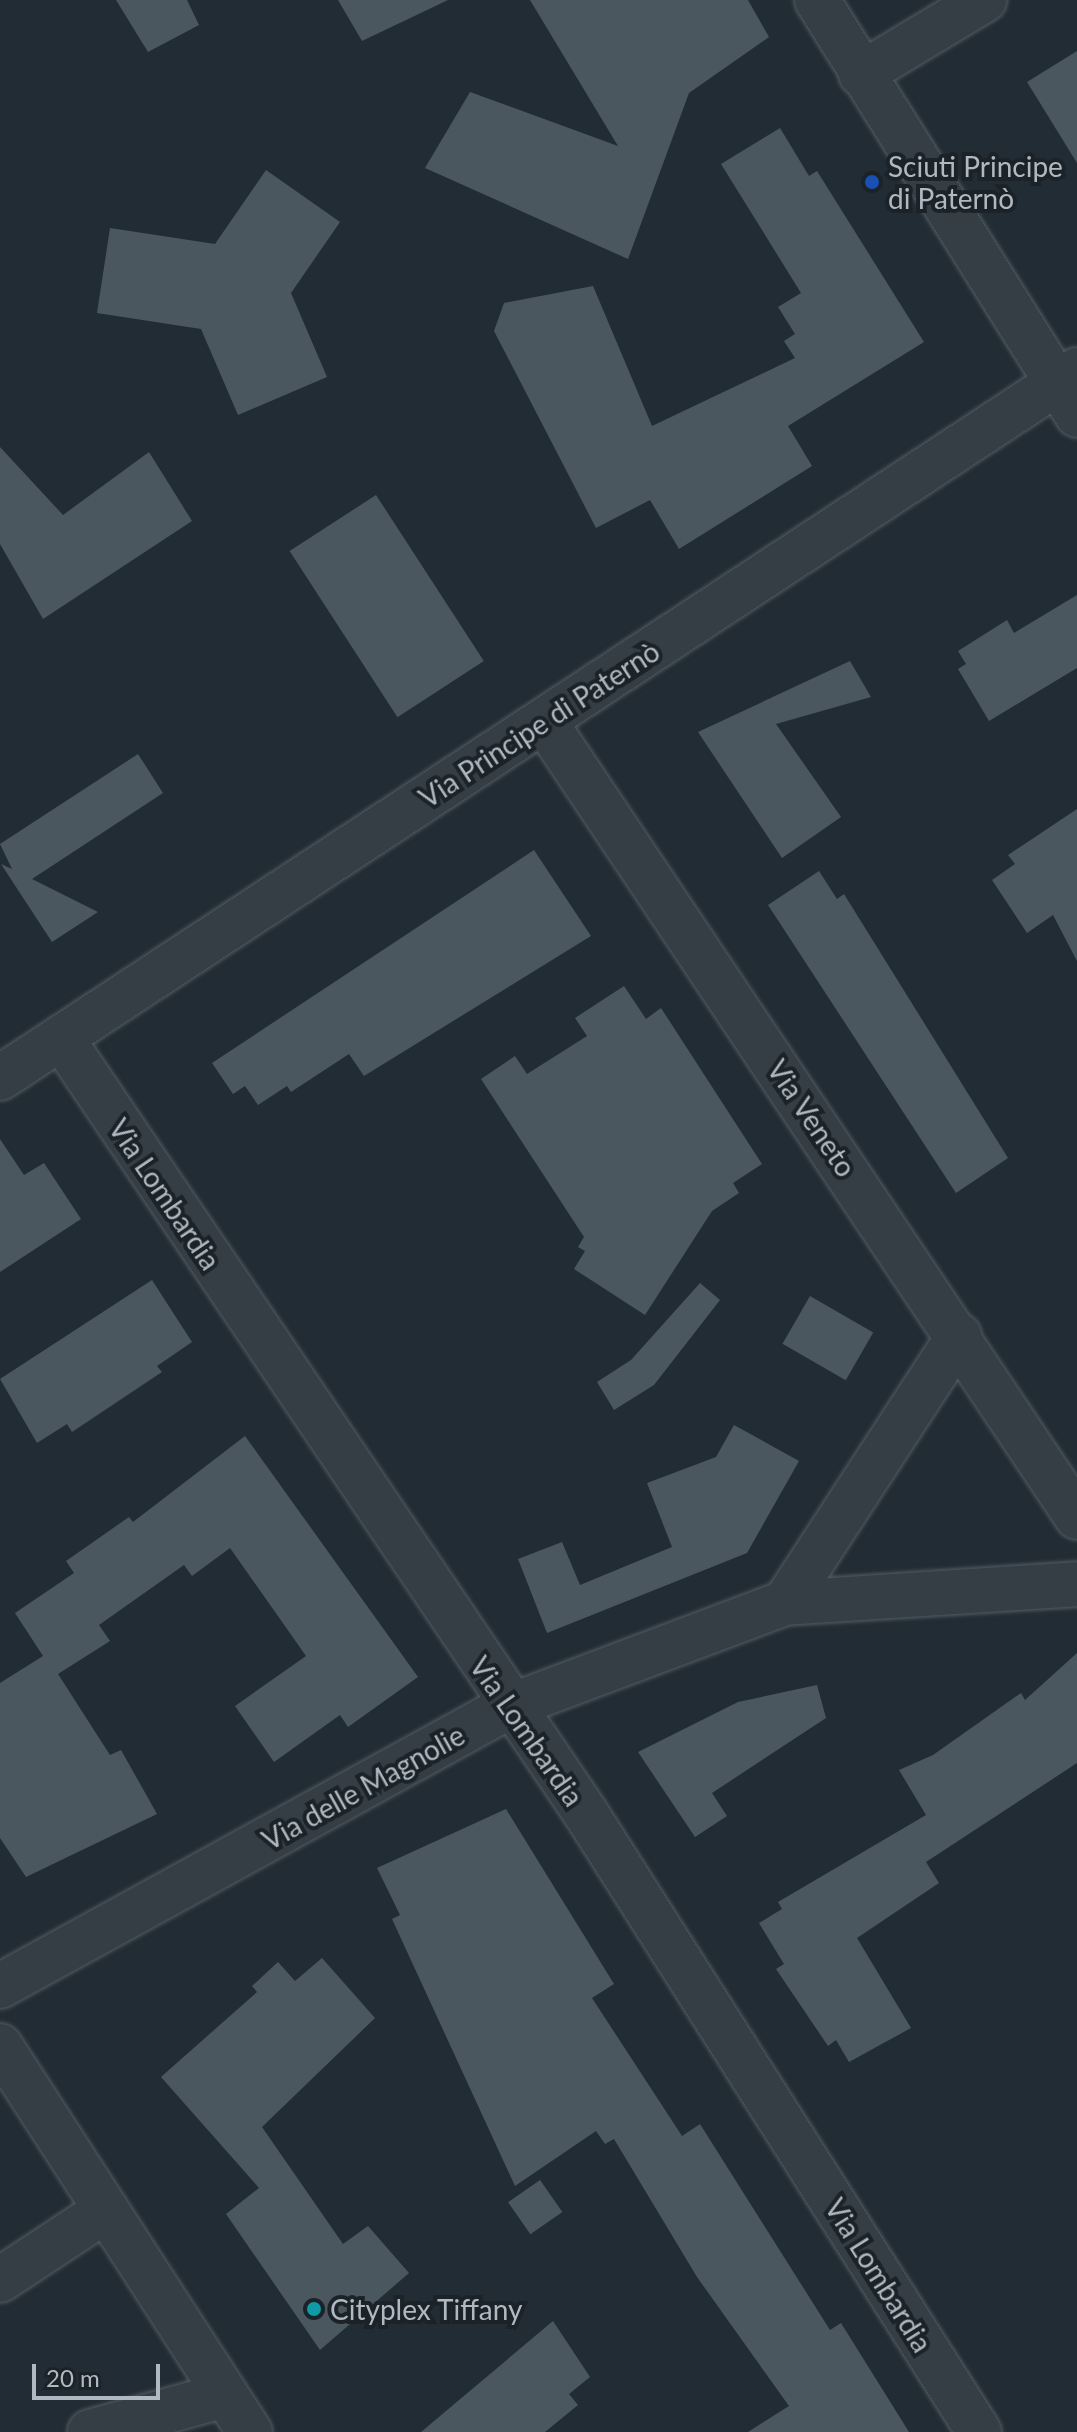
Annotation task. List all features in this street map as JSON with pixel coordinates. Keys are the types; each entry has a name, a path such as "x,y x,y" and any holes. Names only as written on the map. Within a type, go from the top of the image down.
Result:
{"street":[{"path":"817,0 861,74 1070,390"},
{"path":"861,74 984,0"},
{"name":"Via Principe di Paternò","path":"0,1078 544,721 1070,390"},
{"name":"Via Veneto","path":"544,721 959,1336 1077,1517"},
{"name":"Via Lombardia","path":"62,1039 508,1707 587,1815 979,2432"},
{"path":"785,1603 959,1336"},
{"name":"Via delle Magnolie","path":"0,1986 508,1707 785,1603 1077,1584"},
{"path":"0,2046 250,2432"},
{"path":"0,2280 106,2210"},
{"path":"90,2432 225,2395"}],"building":[{"path":"116,0 187,0 199,25 148,52"},
{"path":"338,0 448,0 362,41"},
{"path":"530,0 748,0 769,37 689,93 628,259 425,168 470,92 618,146"},
{"path":"1077,51 1077,163 1027,82"},
{"path":"780,128 809,176 817,171 924,342 788,426 812,466 679,549 650,500 596,528 494,331 504,303 593,286 652,426 795,358 784,341 795,334 778,307 801,293 721,164"},
{"path":"266,170 340,222 291,293 327,377 238,415 201,329 97,313 110,228 215,244"},
{"path":"0,447 63,515 149,452 192,521 43,619 0,544"},
{"path":"376,495 484,661 397,717 290,551"},
{"path":"1077,595 1077,668 989,721 958,669 966,664 958,651 1007,620 1014,633"},
{"path":"850,661 871,697 776,724 841,817 782,858 698,732"},
{"path":"138,754 163,793 32,879 98,912 52,942 1,864 12,869 0,844"},
{"path":"1077,809 1077,961 1053,915 1027,933 992,880 1015,864 1008,855"},
{"path":"534,850 591,936 364,1076 349,1054 291,1092 287,1086 258,1105 245,1086 233,1094 212,1063"},
{"path":"819,871 837,899 844,894 1008,1158 956,1193 768,905"},
{"path":"624,986 646,1019 661,1008 762,1164 733,1183 739,1193 712,1211 645,1315 574,1269 585,1251 578,1247 584,1237 481,1079 515,1056 527,1074 587,1036 575,1018"},
{"path":"0,1139 24,1175 44,1163 81,1219 0,1272"},
{"path":"152,1280 192,1342 157,1366 162,1372 72,1432 67,1424 37,1443 0,1379"},
{"path":"700,1283 720,1300 654,1385 614,1410 597,1382 631,1360"},
{"path":"810,1296 873,1332 846,1380 782,1344"},
{"path":"734,1425 799,1461 747,1553 547,1633 518,1559 562,1542 580,1585 672,1547 647,1483 716,1457"},
{"path":"245,1436 418,1677 348,1727 340,1715 274,1762 235,1706 306,1656 230,1548 192,1576 184,1565 99,1625 110,1641 58,1674 110,1755 121,1750 157,1814 26,1877 0,1838 0,1683 43,1656 15,1613 74,1573 66,1561 129,1517 133,1522"},
{"path":"1077,1653 1077,1763 926,1862 939,1883 857,1938 911,2028 849,2062 836,2040 828,2046 776,1969 784,1964 759,1923 782,1909 778,1902 926,1815 899,1770 933,1755 1021,1693 1025,1700"},
{"path":"817,1685 826,1718 712,1793 727,1816 695,1837 638,1752 738,1702"},
{"path":"506,1809 614,1984 592,1998 682,2136 700,2124 830,2330 841,2323 909,2432 748,2432 789,2406 697,2277 614,2139 605,2144 596,2131 515,2186 392,1919 400,1915 377,1868"},
{"path":"322,1958 375,2018 262,2127 343,2244 368,2226 409,2273 320,2350 226,2214 259,2188 161,2077 257,1992 252,1986 278,1962 295,1981"},
{"path":"540,2180 562,2212 530,2234 508,2202"},
{"path":"553,2321 590,2377 569,2394 578,2405 545,2432 421,2432"}],"place":[{"name":"Sciuti Principe di Paternò","path":"872,182"},
{"name":"Cityplex Tiffany","path":"314,2309"}]}
